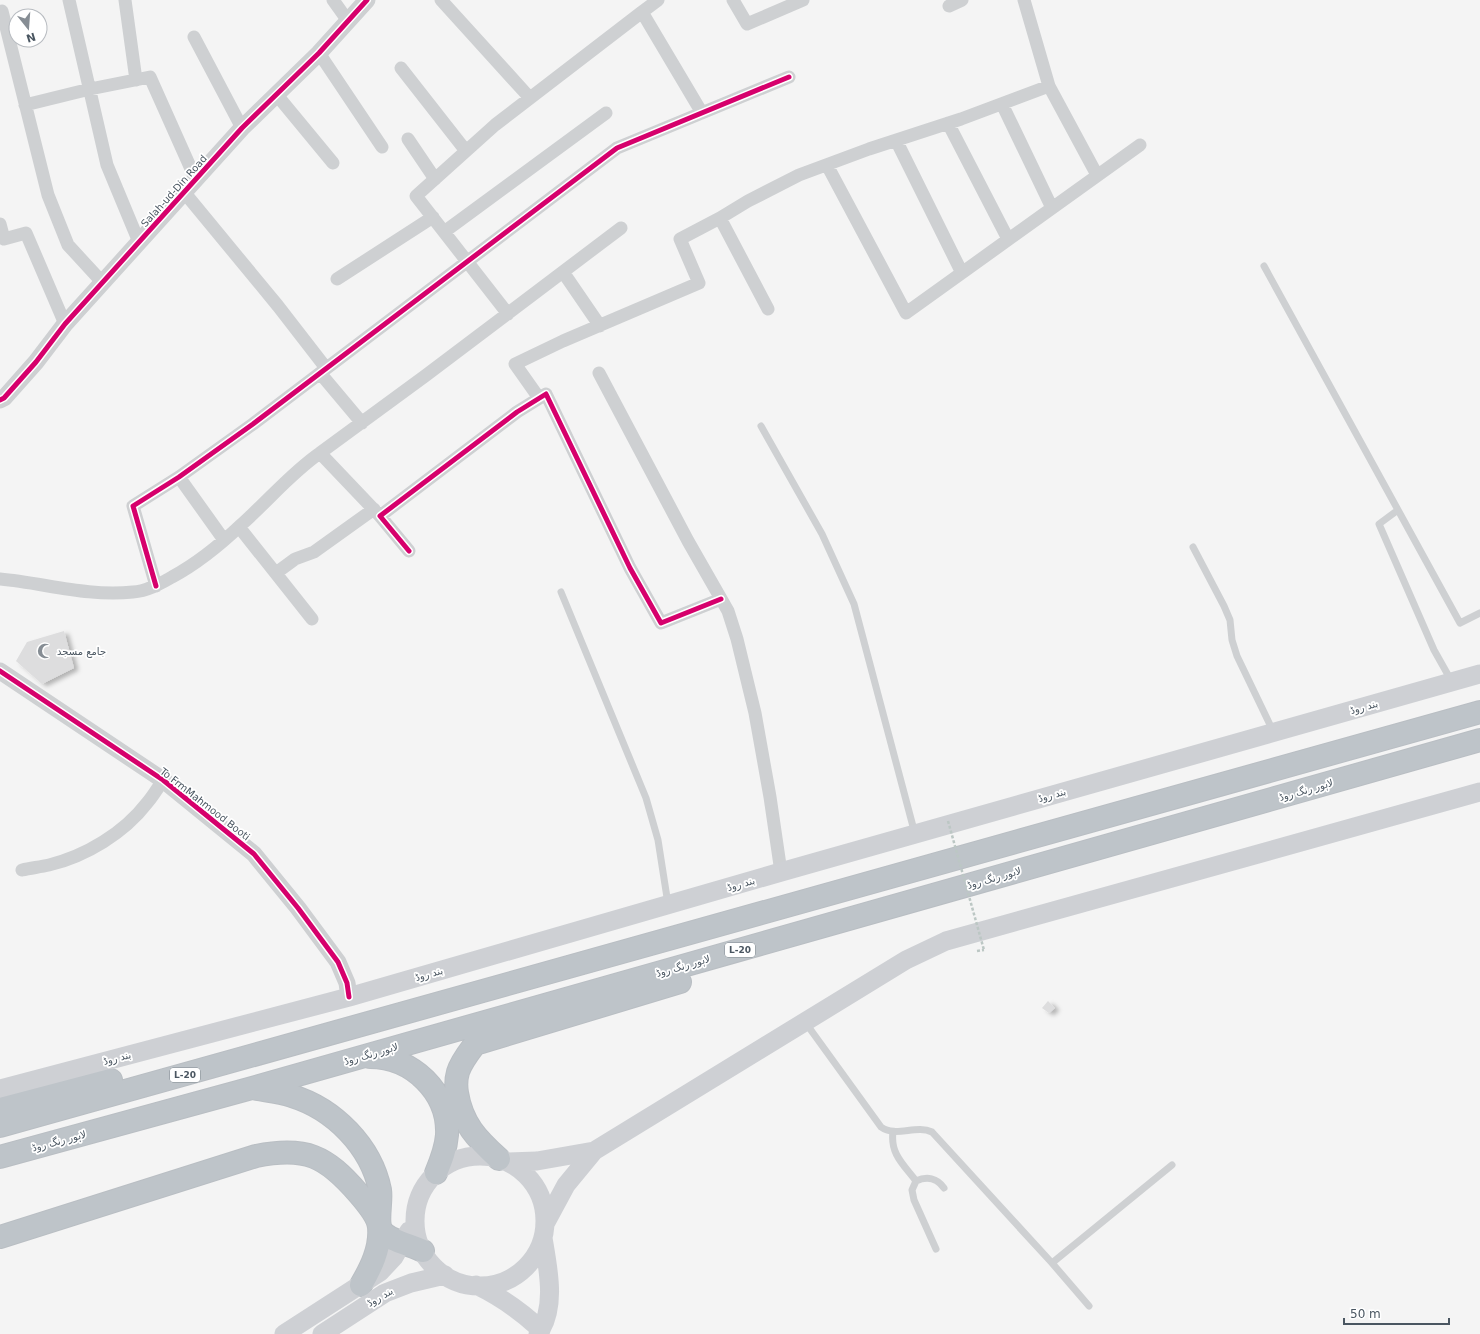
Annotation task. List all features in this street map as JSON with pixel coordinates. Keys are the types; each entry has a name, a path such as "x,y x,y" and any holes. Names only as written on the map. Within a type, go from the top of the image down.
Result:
{"highway":[{"name":"L-20","path":"0,1126 1480,712"},
{"name":"لاہور رنگ روڈ","path":"0,1157 252,1088 1480,740"},
{"path":"504,1160 474,1134 465,1121 459,1105 456,1086 457,1073 468,1054 476,1044 786,951 877,911"},
{"path":"358,1058 385,1058 404,1065 421,1075 438,1096 444,1115 447,1135 445,1148 436,1173"},
{"path":"0,1109 158,1068 235,1061"},
{"path":"252,1088 287,1095 308,1102 337,1120 349,1132 368,1160 377,1181 380,1196 378,1244 372,1266 361,1285"},
{"path":"0,1237 256,1156 275,1152 294,1152 308,1154 329,1164 338,1171 362,1197 385,1234 423,1251"}],"main road":[{"name":"بند روڈ","path":"0,1089 349,997 668,904 1480,674"},
{"path":"594,1151 537,1161 504,1160 482,1156 466,1158 450,1164 436,1173 427,1183 417,1206 415,1219 418,1240 423,1251 429,1260 445,1275 465,1284 494,1284 510,1278 525,1268 536,1254 544,1231 566,1186 594,1151 906,960 946,941 1480,792"},
{"path":"476,1285 518,1309 541,1333 546,1319 549,1291 543,1205 536,1188 524,1173 504,1160"},
{"name":"بند روڈ","path":"284,1334 361,1285 388,1265 403,1242 415,1219"},
{"name":"بند روڈ","path":"322,1334 385,1293 411,1283 445,1275"}],"street":[{"path":"69,0 107,165 139,242"},
{"path":"125,0 136,80"},
{"path":"333,0 348,21"},
{"name":"Salah-ud-Din Road","path":"1,396 36,362 65,324 242,128 319,53 367,0"},
{"path":"441,0 530,98"},
{"path":"508,314 416,196 495,125 658,0"},
{"path":"733,0 747,24 804,0"},
{"path":"949,6 962,0"},
{"path":"1024,0 1050,86 1097,175"},
{"path":"2,11 48,195 68,245 103,283"},
{"path":"642,12 702,113"},
{"path":"194,37 242,128"},
{"path":"319,53 382,147"},
{"path":"401,68 466,151"},
{"path":"25,105 90,89 150,77 190,186 362,423"},
{"path":"156,586 133,506 179,477 617,148 789,77"},
{"path":"539,398 515,364 699,283 680,239 748,201 799,175 1050,86"},
{"path":"276,94 333,163"},
{"path":"1002,104 1052,208"},
{"path":"444,232 606,113"},
{"path":"948,123 1008,240"},
{"path":"408,140 435,179"},
{"path":"896,140 962,273"},
{"path":"827,165 906,313 1140,145"},
{"path":"337,279 433,217"},
{"path":"720,218 768,310"},
{"path":"0,224 4,239 26,233 65,324"},
{"path":"0,579 21,581 76,591 104,593 134,592 156,586 203,557 224,540 302,466 362,423 621,228"},
{"path":"563,272 600,326"},
{"path":"599,373 688,541 728,611 737,639 755,713 770,797 781,872"},
{"path":"276,573 295,559 314,552 377,513 517,412 546,394 630,568 661,623 721,599"},
{"path":"320,453 377,513 409,551"},
{"path":"179,477 224,540"},
{"path":"239,527 312,619"},
{"name":"To FrmMahmood Booti","path":"0,671 163,780 254,854 298,908 338,962 347,983 349,997"},
{"path":"22,870 50,865 78,855 103,842 126,825 147,804 163,780"}],"lane":[{"path":"1264,266 1460,623 1480,613"},
{"path":"761,426 822,534 854,604 915,834"},
{"path":"1398,510 1379,524 1434,650 1452,682"},
{"path":"1193,547 1224,606 1230,620 1232,640 1237,656 1274,732"},
{"path":"561,592 646,798 658,840 668,904"},
{"path":"805,1022 881,1127 886,1131 893,1132 923,1130 932,1132 1052,1263 1089,1306"},
{"path":"893,1132 893,1148 897,1156 916,1181"},
{"path":"1052,1263 1172,1165"},
{"path":"936,1249 914,1200 912,1190 916,1181 924,1178 933,1179 939,1182 944,1188"}],"path":[{"path":"948,821 984,950"}],"building":[{"name":"جامع مسجد","path":"64,631 74,668 42,684 16,661 27,642"},
{"path":"1048,1001 1055,1008 1049,1013 1042,1008"}],"cycle path":[{"path":"0,400 4,398 36,362 65,324 242,128 319,53 367,0"},
{"path":"156,586 133,506 179,477 253,424 617,148 789,77"},
{"path":"409,551 380,516 517,412 546,394 630,568 661,623 721,599"},
{"path":"0,671 163,780 254,854 298,908 338,962 347,983 349,997"}],"place":[{"name":"جامع مسجد","path":"45,651"}]}
